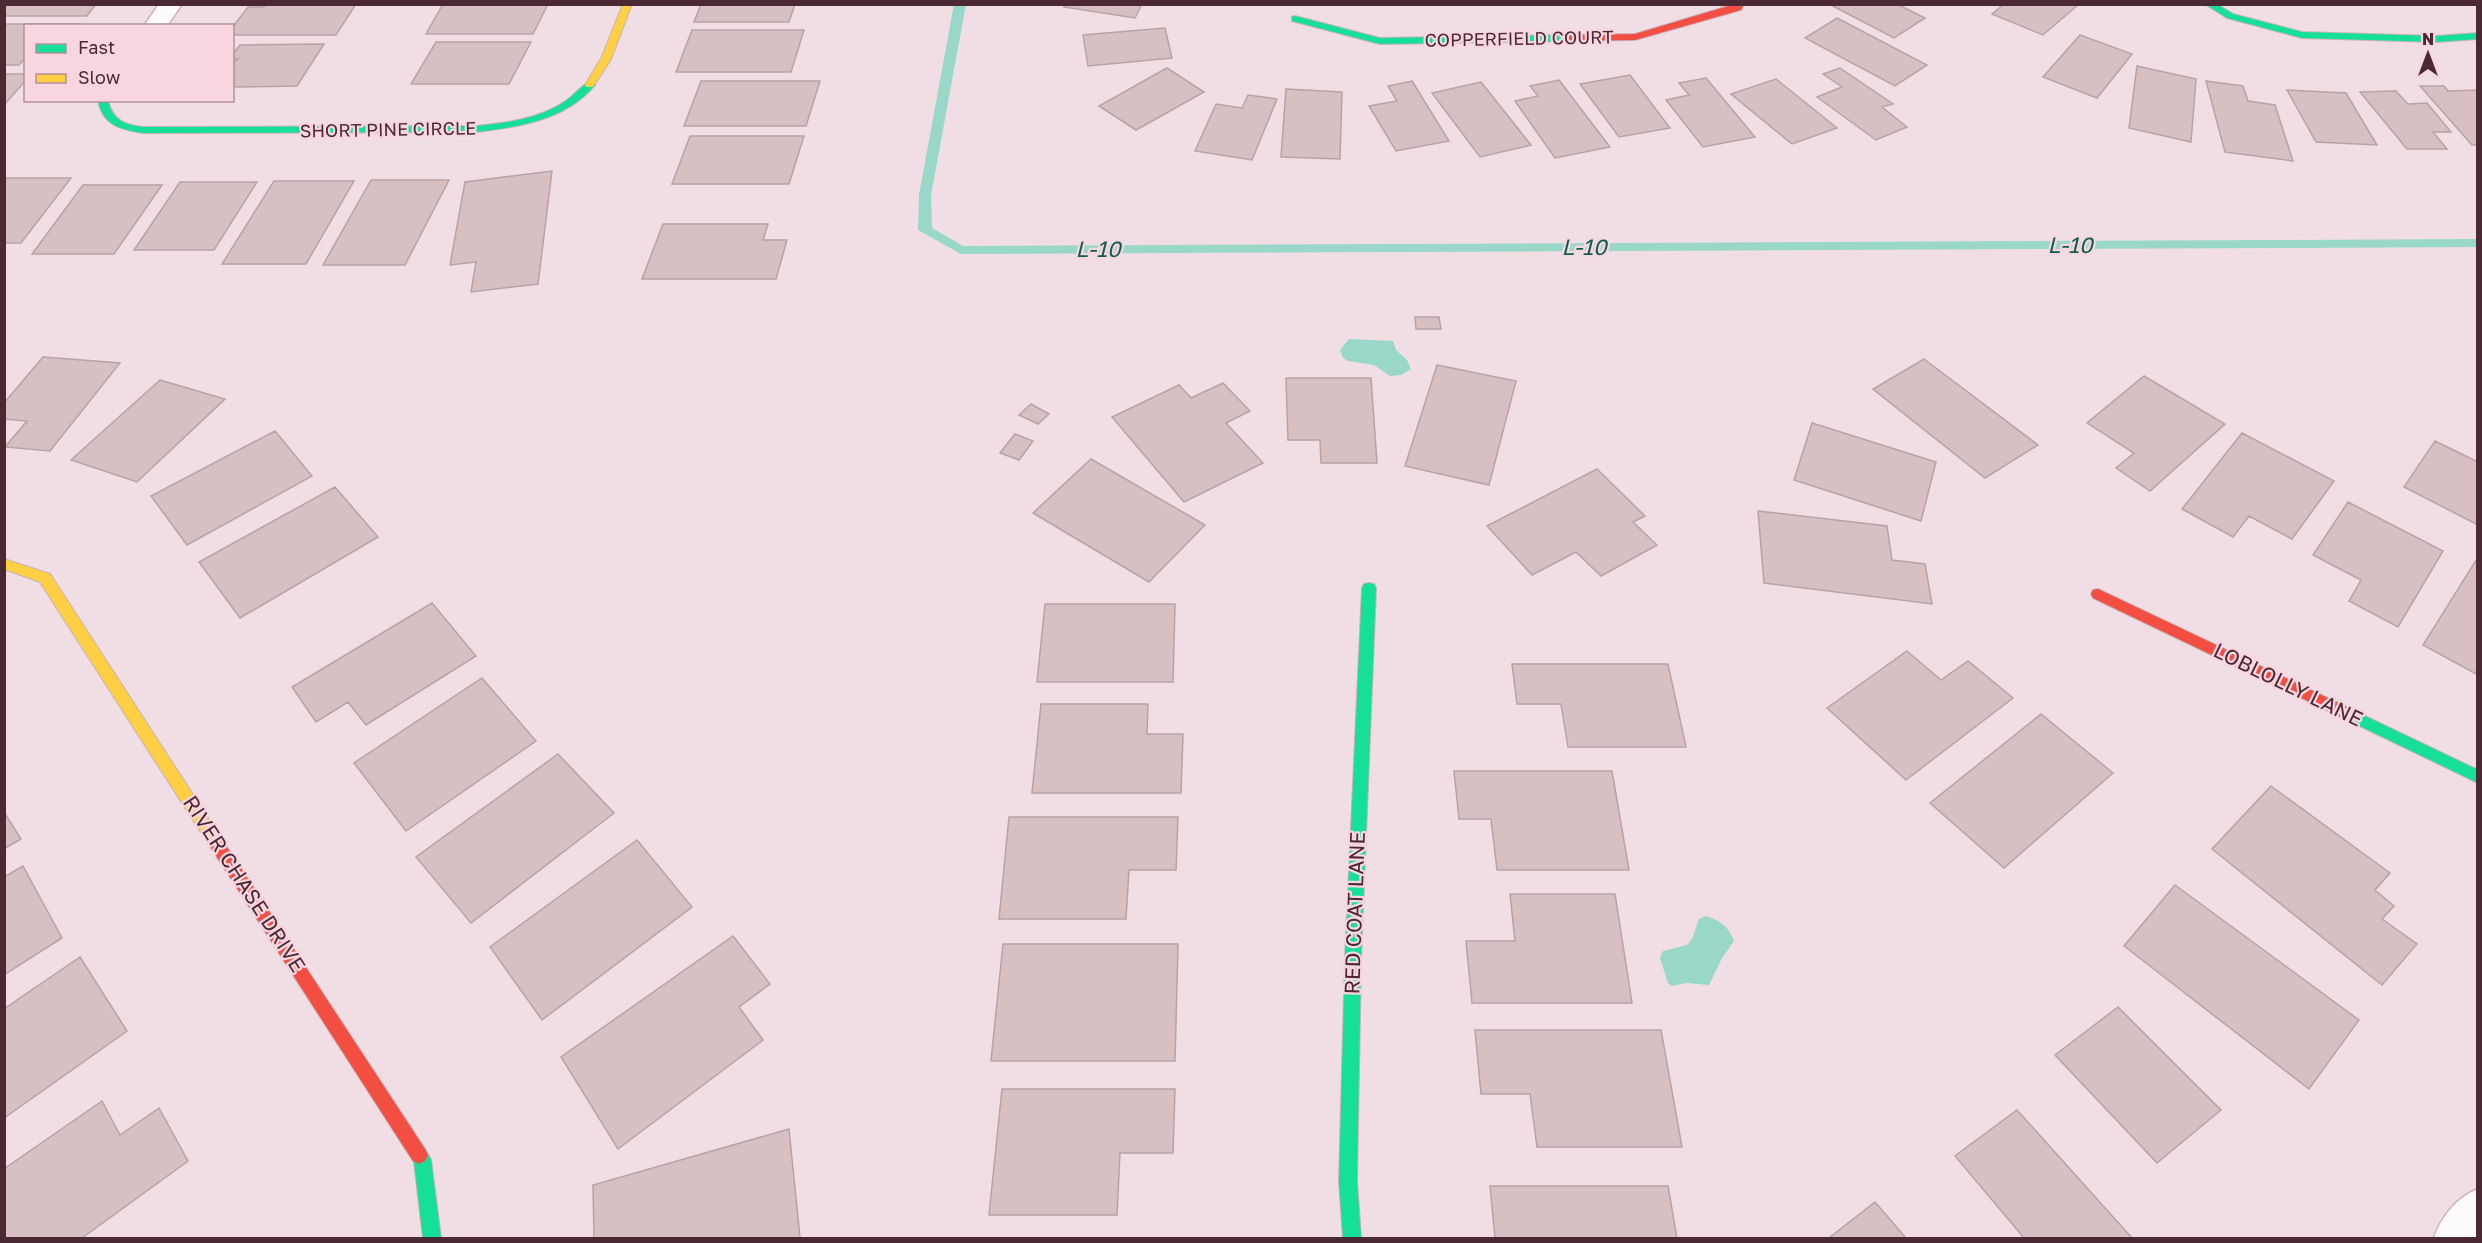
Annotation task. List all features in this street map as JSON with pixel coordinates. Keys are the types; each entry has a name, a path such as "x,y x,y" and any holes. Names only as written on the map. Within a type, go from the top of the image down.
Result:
{"street":[{"path":"156,24 171,4"},
{"name":"SHORT PINE CIRCLE","path":"103,102 103,111 109,120 128,129 143,130 476,129 520,124 560,109 588,88 601,68 628,4"},
{"name":"COPPERFIELD COURT","path":"1295,19 1380,41 1635,37 1738,8 1740,4"},
{"path":"2209,4 2230,16 2302,35 2436,39 2478,36"},
{"name":"RIVER CHASE DRIVE","path":"4,564 45,578 422,1160 432,1239"},
{"name":"RED COAT LANE","path":"1352,1239 1348,1181 1352,970 1369,588"},
{"name":"LOBLOLLY LANE","path":"2098,594 2478,777"},
{"path":"2455,1239 2478,1210"}],"shaded area":[{"path":"1349,339 1393,341 1396,350 1407,360 1411,369 1401,375 1390,376 1374,365 1348,361 1343,358 1340,350"},
{"path":"1706,916 1723,925 1734,941 1722,958 1709,985 1687,983 1672,986 1668,983 1660,958 1663,951 1687,945 1692,939 1699,919"}],"building":[{"path":"4,4 96,4 87,16 4,16"},
{"path":"265,4 356,4 336,35 234,35 234,25 248,7 264,7"},
{"path":"443,4 548,4 533,34 426,34"},
{"path":"701,4 795,4 789,22 694,22"},
{"path":"1066,4 1142,4 1135,18 1064,7"},
{"path":"1829,4 1897,4 1925,18 1894,38"},
{"path":"2004,4 2078,5 2043,35 1992,14"},
{"path":"1837,18 1927,65 1895,86 1805,38"},
{"path":"4,24 24,24 24,59 19,65 4,65"},
{"path":"1165,28 1172,58 1088,66 1083,35"},
{"path":"692,30 804,30 791,72 676,72"},
{"path":"2080,35 2132,54 2097,98 2043,77"},
{"path":"436,42 531,42 509,84 411,84"},
{"path":"324,44 297,86 234,87 234,62 238,59 234,59 234,52 240,45"},
{"path":"2137,66 2196,79 2191,142 2129,128"},
{"path":"1167,68 1204,92 1136,130 1099,106"},
{"path":"1840,68 1893,104 1882,107 1907,127 1876,140 1817,97 1842,87 1823,74"},
{"path":"4,74 24,74 24,82 4,105"},
{"path":"1630,75 1670,128 1619,137 1580,84"},
{"path":"1706,78 1755,137 1703,147 1666,100 1689,95 1679,83"},
{"path":"1776,79 1837,128 1792,144 1731,94"},
{"path":"1559,80 1610,147 1555,158 1515,101 1538,96 1530,86"},
{"path":"701,81 820,81 806,126 684,126"},
{"path":"1412,81 1449,141 1396,151 1369,106 1397,101 1388,86"},
{"path":"2206,81 2243,86 2248,101 2275,105 2293,161 2225,152"},
{"path":"1481,82 1531,145 1480,157 1432,93"},
{"path":"2420,86 2444,86 2448,91 2478,90 2478,145 2472,145"},
{"path":"1286,89 1342,92 1340,159 1281,157"},
{"path":"2287,90 2346,93 2377,145 2316,142"},
{"path":"2396,91 2408,104 2427,103 2451,132 2433,132 2447,149 2407,149 2360,92"},
{"path":"1248,95 1277,99 1252,160 1195,151 1216,104 1242,108"},
{"path":"690,136 804,136 789,184 672,184"},
{"path":"552,171 538,284 471,292 476,262 450,265 465,182"},
{"path":"4,178 71,178 21,243 4,243"},
{"path":"371,180 449,180 405,265 323,265"},
{"path":"274,181 354,181 306,264 222,264"},
{"path":"180,182 257,182 214,250 134,250"},
{"path":"83,185 162,185 114,254 32,254"},
{"path":"663,224 768,224 763,240 787,240 776,279 642,279"},
{"path":"1415,317 1439,317 1441,329 1416,329"},
{"path":"43,357 120,363 50,451 5,447 27,421 4,419 4,403"},
{"path":"1924,359 2038,445 1985,478 1873,389"},
{"path":"1437,365 1516,381 1489,485 1405,466"},
{"path":"2144,376 2225,424 2150,491 2116,468 2134,453 2087,423"},
{"path":"1286,378 1371,378 1377,463 1321,463 1320,440 1288,440"},
{"path":"160,380 225,399 137,482 71,460"},
{"path":"1223,383 1250,411 1226,423 1263,463 1184,502 1112,417 1179,385 1191,398"},
{"path":"1031,404 1049,414 1038,424 1019,415"},
{"path":"1812,423 1936,462 1921,521 1794,480"},
{"path":"275,431 312,476 187,545 151,496"},
{"path":"2242,433 2334,481 2292,539 2249,516 2233,537 2182,509"},
{"path":"1015,434 1033,441 1019,460 1000,453"},
{"path":"2435,441 2478,462 2478,525 2404,487"},
{"path":"1091,459 1205,525 1149,582 1033,513"},
{"path":"1597,469 1645,516 1633,522 1657,545 1601,576 1576,552 1532,575 1487,526"},
{"path":"335,487 378,537 240,618 199,562"},
{"path":"2348,502 2443,551 2398,627 2349,601 2361,580 2313,555"},
{"path":"1758,511 1887,526 1892,560 1925,564 1932,604 1764,583"},
{"path":"2478,557 2478,675 2423,645"},
{"path":"432,603 476,656 366,725 348,702 316,722 292,687"},
{"path":"1045,604 1175,604 1173,682 1037,682"},
{"path":"1907,651 1941,680 1968,661 2013,698 1906,780 1827,708"},
{"path":"1512,664 1668,664 1686,747 1568,747 1561,704 1517,704"},
{"path":"482,678 536,741 406,831 354,763"},
{"path":"1041,704 1148,704 1147,734 1183,734 1181,793 1032,793"},
{"path":"2041,714 2113,773 2004,868 1930,803"},
{"path":"558,754 614,813 471,923 416,857"},
{"path":"1454,771 1612,771 1629,870 1497,870 1491,819 1459,819"},
{"path":"2271,786 2390,873 2375,890 2394,906 2382,919 2417,944 2382,985 2212,849"},
{"path":"4,812 21,839 4,849"},
{"path":"1009,817 1178,817 1176,870 1129,870 1126,919 999,919"},
{"path":"637,840 692,907 542,1020 490,947"},
{"path":"23,866 62,938 4,975 4,877"},
{"path":"2175,885 2359,1020 2309,1089 2124,946"},
{"path":"1510,894 1615,894 1632,1003 1472,1003 1466,941 1515,941"},
{"path":"733,936 770,984 739,1007 763,1040 618,1149 561,1057"},
{"path":"1003,944 1178,944 1175,1061 991,1061"},
{"path":"80,957 127,1031 4,1118 4,1009"},
{"path":"2118,1007 2221,1110 2157,1163 2055,1055"},
{"path":"1475,1030 1661,1030 1682,1147 1537,1147 1530,1094 1481,1094"},
{"path":"1002,1089 1175,1089 1173,1153 1120,1153 1117,1215 989,1215"},
{"path":"102,1101 120,1135 159,1108 188,1161 82,1238 4,1238 4,1169"},
{"path":"2017,1110 2132,1238 2024,1238 1955,1156"},
{"path":"789,1129 800,1238 594,1238 593,1185"},
{"path":"1490,1186 1668,1186 1677,1238 1495,1238"},
{"path":"1875,1202 1906,1238 1829,1238"}],"waterway":[{"name":"L-10","path":"960,4 925,195 925,230 961,250 2478,243"}],"traffic: fast":[{"path":"2209,4 2230,16 2302,35 2436,39 2478,36"},
{"path":"1295,19 1380,41 1569,38"},
{"path":"103,102 107,114 116,123 128,128 143,130 476,129 538,118 566,105 590,85"},
{"path":"1352,1238 1348,1181 1353,958 1369,588"},
{"path":"2344,712 2478,777"},
{"path":"419,1155 422,1160 432,1238"}],"traffic: slow":[{"path":"590,85 606,59 628,4"},
{"path":"4,564 45,578 218,846"}],"traffic: jam":[{"path":"1569,38 1635,37 1738,8 1740,4"},
{"path":"2098,594 2344,712"},
{"path":"218,846 419,1155"}]}
